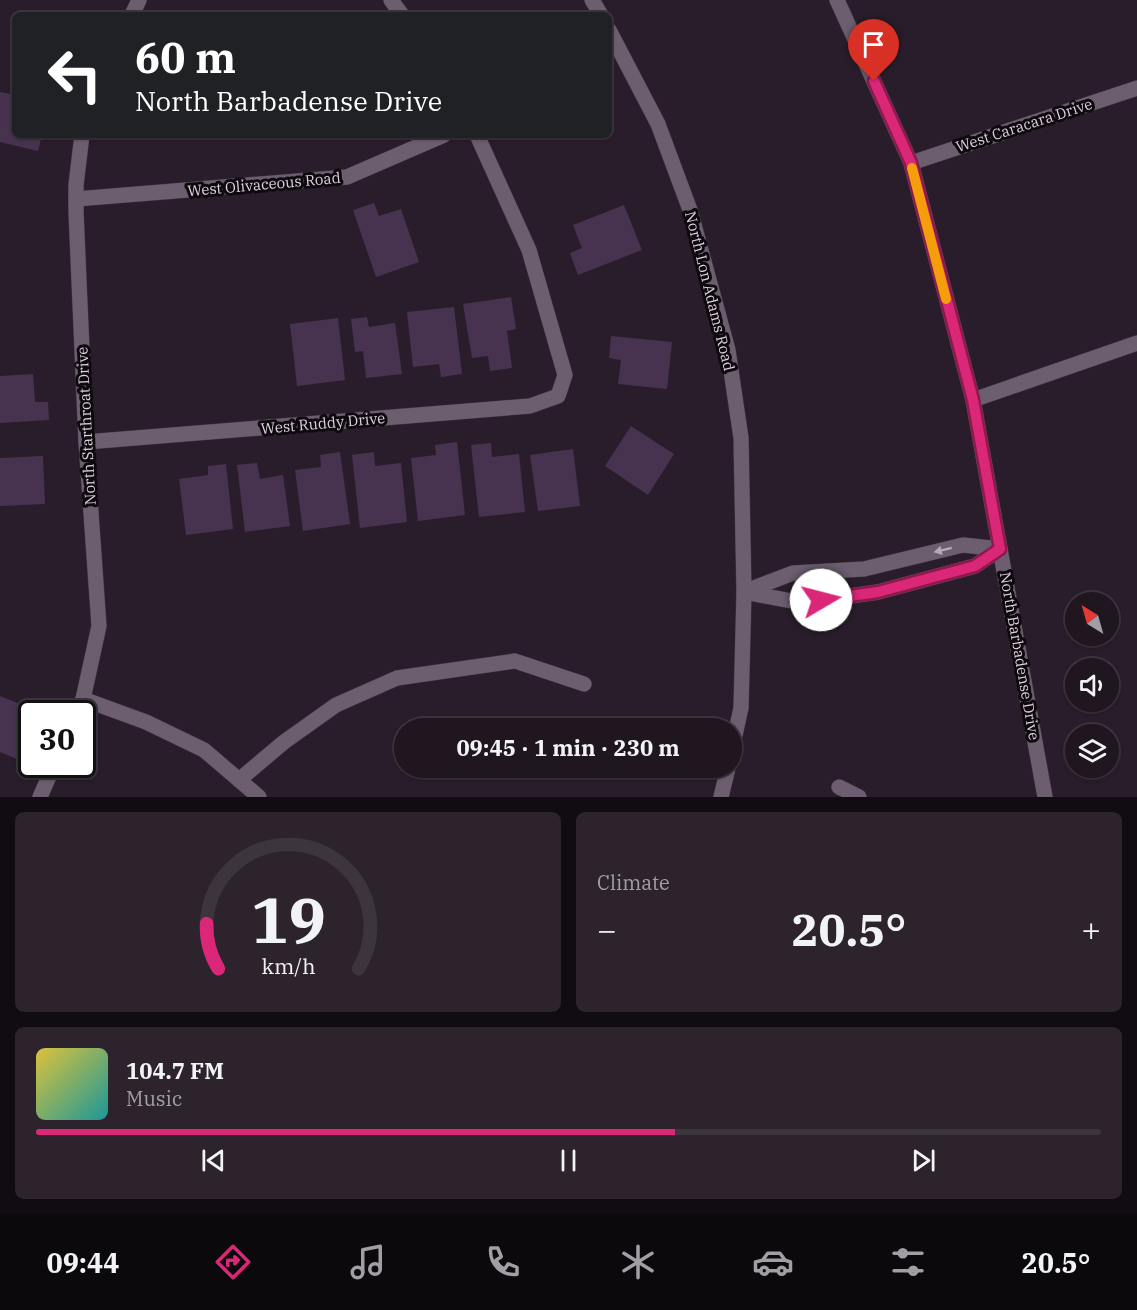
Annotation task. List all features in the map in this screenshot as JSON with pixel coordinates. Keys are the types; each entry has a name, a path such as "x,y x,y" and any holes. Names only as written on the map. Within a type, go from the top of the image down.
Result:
{"street":[{"name":"North Barbadense Drive","path":"837,0 911,163 973,400 1045,797"},
{"name":"North Lon Adams Road","path":"612,36 658,124 690,210 728,350 741,438 744,592 739,718"},
{"name":"West Caracara Drive","path":"911,163 1137,88"},
{"name":"North Starthroat Drive","path":"82,138 76,199 86,442 99,626 83,699"},
{"name":"West Olivaceous Road","path":"76,199 347,177 437,138"},
{"name":"West Ruddy Drive","path":"86,442 530,406 558,396 565,375 528,250 478,138"},
{"path":"973,400 1137,343"},
{"path":"744,592 793,573 864,569 963,545 1000,549"},
{"path":"744,592 802,603 878,592 975,566 1000,549"},
{"path":"239,780 284,742 336,705 397,678 515,661 584,684"},
{"path":"83,699 146,722 204,750 259,797"},
{"path":"40,797 48,778"},
{"path":"721,797 726,778"},
{"path":"838,787 859,797"}],"building":[{"path":"0,92 12,94 12,138 41,138 38,151 0,142"},
{"path":"374,203 379,216 401,209 419,262 376,277 353,210"},
{"path":"624,205 642,250 578,275 570,253 582,248 573,225"},
{"path":"511,297 516,329 507,331 512,368 490,371 488,356 472,358 463,304"},
{"path":"454,307 462,374 441,377 439,364 413,367 407,312"},
{"path":"367,317 369,327 395,323 402,374 366,378 363,351 355,352 351,319"},
{"path":"338,318 345,380 297,386 290,324"},
{"path":"611,336 672,342 667,389 618,384 621,360 609,358"},
{"path":"33,374 35,402 48,402 49,420 0,423 0,376"},
{"path":"631,426 674,454 648,495 605,466"},
{"path":"457,442 465,515 418,521 411,458 436,455 435,445"},
{"path":"491,443 492,457 519,454 525,512 479,517 471,445"},
{"path":"573,449 580,506 538,511 530,455"},
{"path":"340,452 350,524 303,531 295,470 321,467 320,455"},
{"path":"374,452 375,466 401,463 407,522 360,528 352,455"},
{"path":"43,456 45,504 0,506 0,458"},
{"path":"257,463 260,479 283,475 290,526 245,532 237,465"},
{"path":"226,464 233,529 186,535 179,479 208,475 208,466"},
{"path":"0,696 18,703 18,759 0,752"}],"slow traffic":[{"path":"912,168 946,299"}],"route":[{"path":"821,600 878,592 975,566 1000,549 973,400 911,163 874,81"}]}
